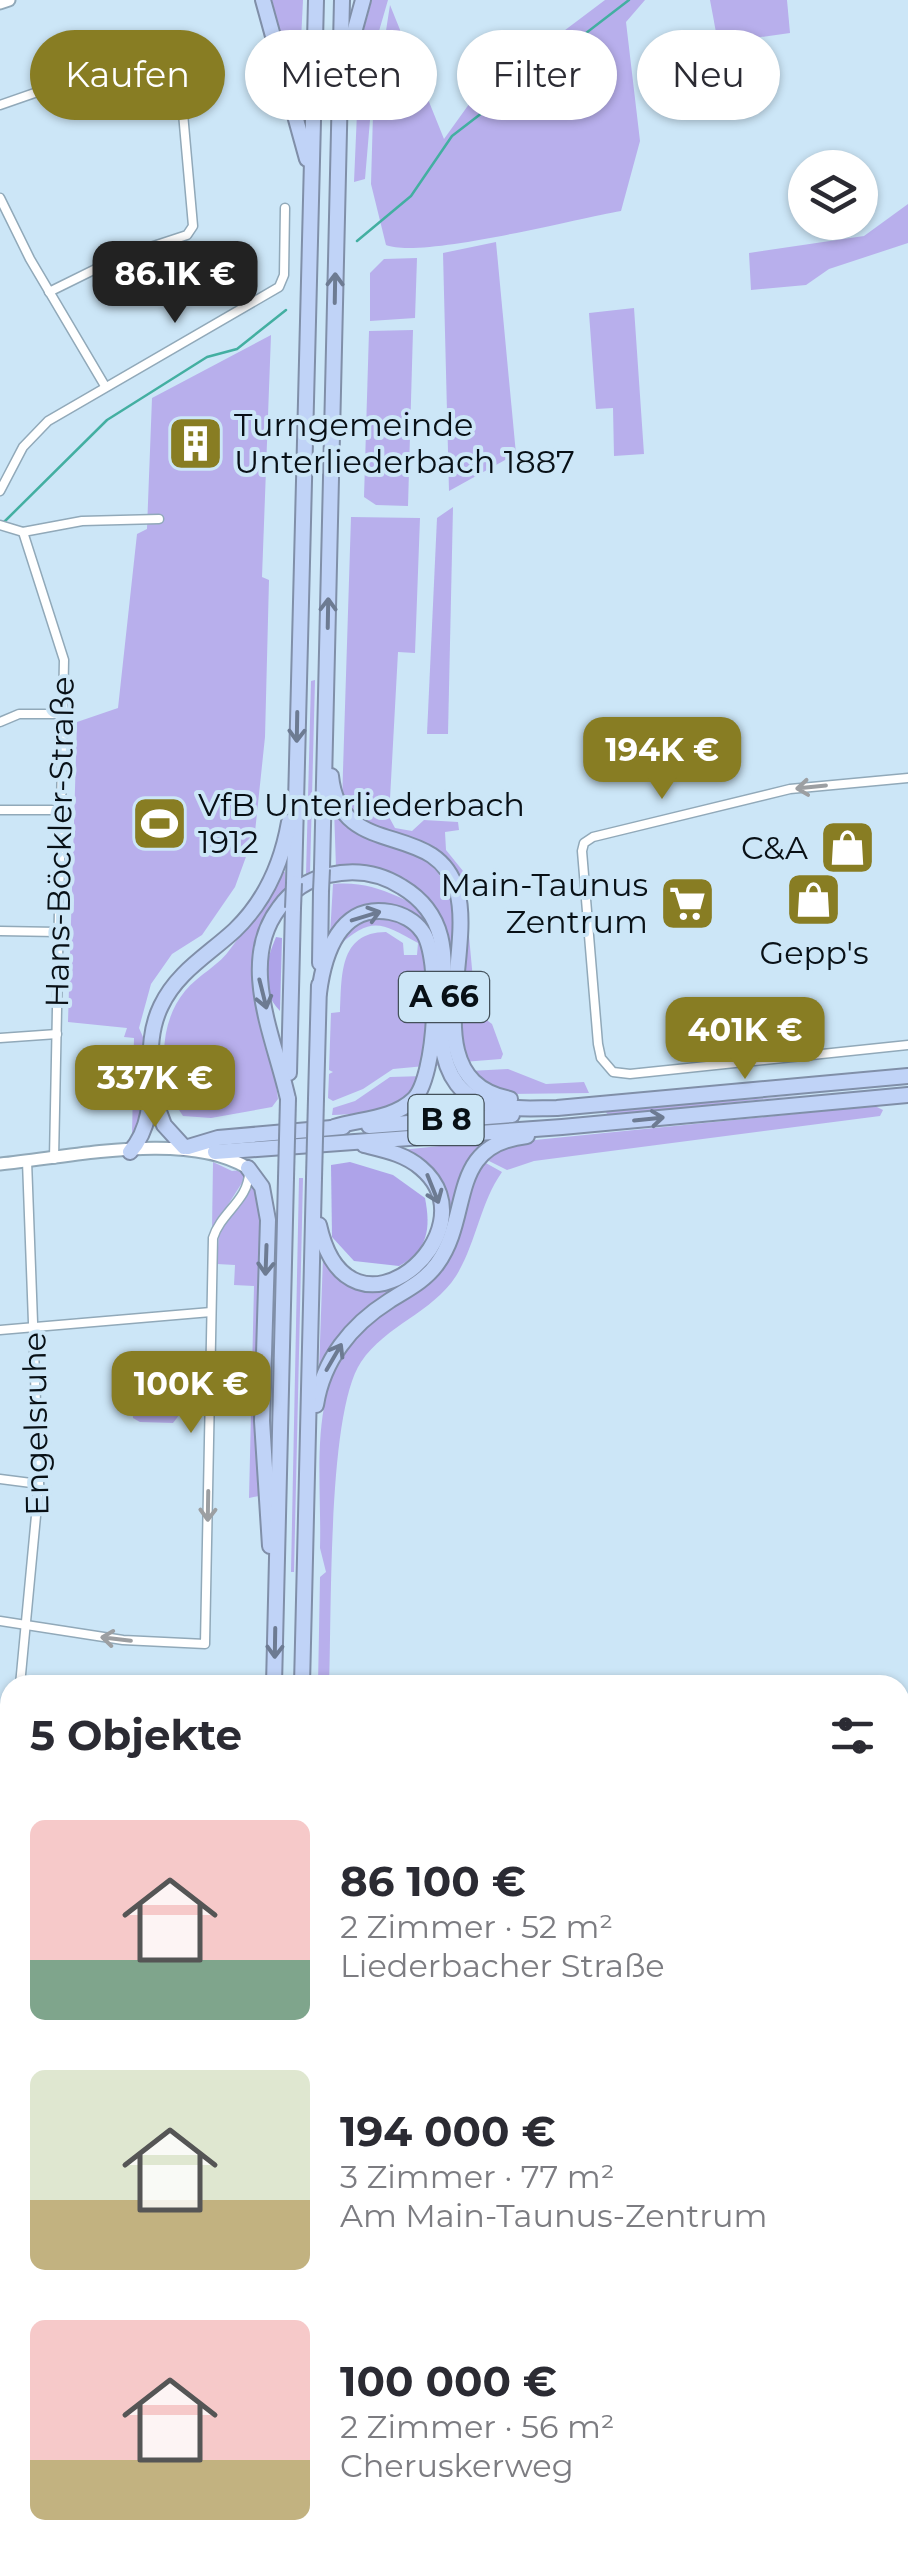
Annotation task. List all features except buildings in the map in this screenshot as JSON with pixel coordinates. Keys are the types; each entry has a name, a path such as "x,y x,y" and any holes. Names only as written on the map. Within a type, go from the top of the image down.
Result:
{"highway":[{"path":"262,0 311,174"},
{"name":"A 66","path":"274,1675 316,0"},
{"name":"A 66","path":"341,30 342,0"},
{"path":"355,30 363,0"},
{"name":"A 66","path":"302,1675 339,120"},
{"name":"A 66","path":"326,710 332,788 340,810 360,829 432,856 457,892 454,1032 457,1056 466,1074 482,1091 513,1100 610,1102"},
{"path":"130,1152 148,1127 151,1040 162,1004 181,976 235,930 262,898 279,858 296,787"},
{"name":"A 66","path":"288,1099 258,974 264,933 282,903 301,886 322,876 360,872 390,880 409,891 436,925 445,975 444,1052 460,1087 488,1104 557,1108"},
{"path":"319,993 334,939 359,915 395,913 419,926 428,940 434,981 430,1066 424,1088 402,1108 334,1127"},
{"name":"B 8","path":"186,1147 218,1138 908,1076"},
{"path":"150,1083 164,1125 186,1147"},
{"name":"B 8","path":"216,1152 562,1127 908,1095"},
{"path":"308,1450 318,1392 338,1350 371,1312 418,1283 438,1263 452,1238 466,1178 477,1158 503,1141 562,1127"},
{"path":"314,1178 324,1245 344,1272 377,1284 392,1282 416,1269 431,1249 439,1222 438,1193 432,1180 404,1157 354,1142"},
{"path":"248,1168 260,1182 267,1208 262,1421 276,1602"}],"main road":[{"path":"0,3 9,0"},
{"path":"0,1164 186,1147"},
{"name":"B 8","path":"186,1147 216,1152"},
{"path":"216,1152 248,1168"}],"street":[{"path":"0,105 73,80 173,62 179,68 193,226 187,236 120,257 50,292"},
{"path":"0,198 104,386"},
{"path":"0,491 23,447 48,421 280,287 284,275 285,208"},
{"path":"2,527 23,532 82,521 159,518"},
{"name":"Hans-Böckler-Straße","path":"23,532 60,636 54,1159"},
{"path":"0,722 19,714 62,714"},
{"path":"908,778 785,790 593,838 584,842 582,851 599,1052 613,1072 630,1074 908,1045"},
{"path":"0,810 60,810"},
{"path":"0,931 58,932"},
{"path":"0,1038 57,1034"},
{"name":"Engelsruhe","path":"21,1675 39,1484 27,1161"},
{"path":"0,1620 123,1640 204,1644 214,1233 246,1191 248,1168"},
{"path":"0,1330 211,1312"},
{"path":"0,1479 39,1484"}],"shaded area":[{"path":"272,0 303,0 302,30 280,30"},
{"path":"372,0 388,0 379,30 364,30"},
{"path":"605,0 645,0 626,22 640,141 621,211 464,243 404,248 386,245 371,184 373,120 436,120 444,139 458,120 617,120 617,30 565,30"},
{"path":"710,0 787,0 790,33 716,30"},
{"path":"390,5 400,30 386,30"},
{"path":"357,120 370,120 365,179 354,182"},
{"path":"908,204 908,243 829,269 806,285 751,290 749,253 837,240 878,240 878,226"},
{"path":"496,242 516,454 449,491 443,253"},
{"path":"417,258 415,318 370,321 370,273 384,259"},
{"path":"634,308 644,454 614,456 613,408 596,409 589,313"},
{"path":"413,330 408,506 376,505 364,497 369,331"},
{"path":"271,335 262,577 269,580 265,737 255,832 235,887 202,935 172,954 151,984 139,1028 143,1037 142,1066 138,1067 142,1071 138,1133 132,1135 134,1038 124,1037 127,1028 68,1022 77,722 118,708 137,534 147,529 152,398"},
{"path":"453,507 448,734 427,734 437,518"},
{"path":"351,517 420,518 415,653 398,652 389,817 395,828 412,831 424,820 458,822 459,830 445,832 446,850 463,871 476,1012 492,1024 503,1054 501,1059 463,1062 460,1048 464,938 448,864 369,828 342,802"},
{"path":"315,680 310,874 306,875 311,681"},
{"path":"334,809 358,830 408,849 430,863 444,883 456,937 451,1049 455,1063 451,1063 450,968 411,885 396,876 336,868"},
{"path":"282,872 285,893 256,937 278,1099 272,1107 211,1118 183,1116 165,1070 169,1020 185,991 226,954 251,922"},
{"path":"333,884 367,886 399,897 419,910 431,927 440,972 442,1065 434,1066 438,969 423,926 407,912 375,906 353,913 330,935"},
{"path":"366,917 394,921 412,931 424,948 431,992 425,1066 393,1069 363,1089 333,1101 328,1098 329,1074 333,1072 329,1070 331,1013 340,1012 343,972 351,948 370,934 386,932 403,943 404,955 417,955 418,943 394,930 376,926 359,930 337,947 340,937"},
{"path":"276,937 282,938 280,1011 266,983 267,964"},
{"path":"508,1069 546,1084 584,1082 589,1093 509,1094 496,1091 469,1071"},
{"path":"424,1076 406,1097 385,1109 332,1115 333,1108 355,1101 390,1077"},
{"path":"805,1095 608,1115 605,1111"},
{"path":"875,1106 883,1110 880,1116 534,1161 507,1170 485,1159 501,1147 525,1141"},
{"path":"488,1141 466,1171 447,1231 431,1263 394,1304 319,1370 323,1257 340,1274 376,1288 394,1286 411,1278 436,1248 444,1207 441,1185 426,1166 401,1150"},
{"path":"213,1162 232,1171 242,1170 245,1178 212,1230"},
{"path":"350,1162 393,1175 425,1198 428,1219 422,1246 399,1266 354,1261 332,1237 331,1165"},
{"path":"484,1162 502,1172 456,1276 435,1300 371,1349 350,1387 337,1468 329,1675 318,1675 320,1577 326,1572 320,1548 319,1464 324,1407 331,1380 358,1334 424,1287 443,1268 451,1256"},
{"path":"299,1178 303,1178 291,1572"},
{"path":"253,1180 263,1213 262,1503 259,1496 249,1498 254,1286 234,1285 235,1265 217,1264 219,1231"},
{"path":"172,1376 182,1381 185,1393 183,1408 173,1423 140,1422 133,1418 132,1402 142,1384"}],"waterway":[{"path":"357,241 411,196 452,136 629,0"},
{"path":"3,523 107,420 207,357 237,349 286,310"}],"place":[{"name":"Turngemeinde Unterliederbach 1887","path":"195,443"},
{"name":"VfB Unterliederbach 1912","path":"159,823"},
{"name":"C&A","path":"847,848"},
{"name":"Gepp's","path":"814,899"},
{"name":"Main-Taunus Zentrum","path":"687,903"}]}
